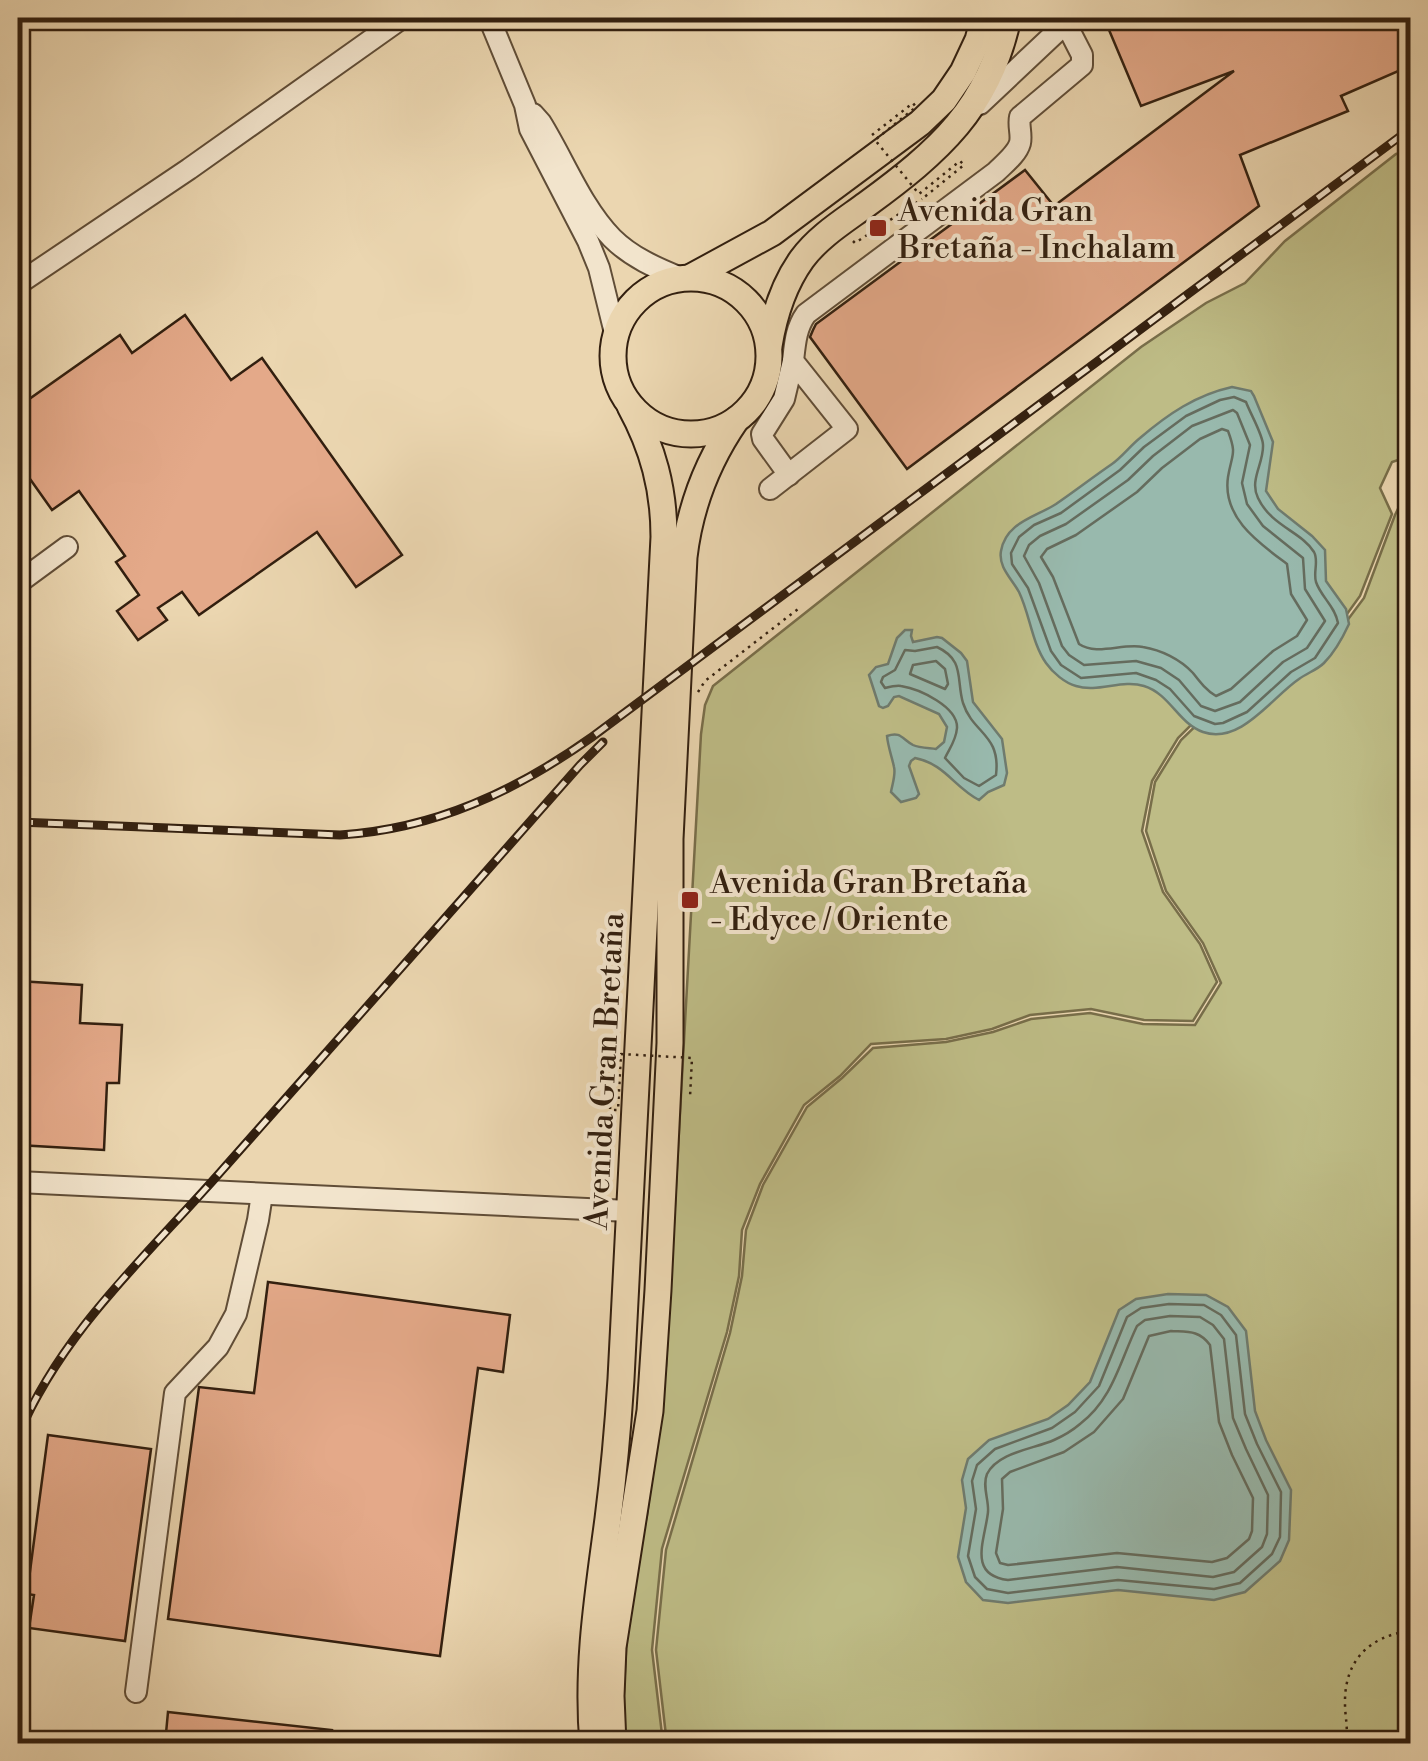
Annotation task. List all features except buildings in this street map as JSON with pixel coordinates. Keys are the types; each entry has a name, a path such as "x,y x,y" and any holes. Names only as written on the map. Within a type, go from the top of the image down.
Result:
{"main road":[{"path":"984,18 964,72 944,100 920,123 772,233 686,278 659,284 640,296 625,313 616,334 613,366 630,406 655,426 686,434 717,430 750,408 769,366 776,315 795,270 837,226 914,170 964,118 994,65 1008,18"},
{"path":"686,278 724,285 743,298 763,325 769,347"},
{"name":"Avenida Gran Bretaña","path":"593,1744 591,1657 618,1429 664,537 658,472 630,406"},
{"name":"Avenida Gran Bretaña","path":"613,1744 613,1647 650,1411 666,1158 670,838 684,557 688,525 699,490 736,420"},
{"path":"629,1211 648,1194 666,1158"}],"street":[{"path":"18,284 402,18"},
{"path":"489,18 535,141 593,254 616,334"},
{"path":"789,475 762,434 784,399 796,332 806,314 996,172 1014,153 1021,140 1020,117 1082,65 1082,55 1064,20 964,118"},
{"path":"524,105 540,123 612,238 644,262 686,278"},
{"path":"770,489 847,429 793,361"},
{"path":"18,583 67,547"},
{"path":"18,1182 629,1211"},
{"path":"136,1692 175,1394 218,1346 236,1314 262,1194"}],"path":[{"path":"837,226 855,243 964,166 960,161 919,194 875,140 916,107 913,103 872,136"},
{"path":"697,698 705,682 798,608"},
{"path":"612,1054 610,1110 618,1110 620,1054 692,1058 690,1097"},
{"path":"1345,1744 1347,1675 1363,1650 1392,1633 1410,1631"}],"shaded area":[{"path":"1410,151 1410,456 1392,462 1380,488 1392,514 1360,596 1321,650 1209,707 1178,738 1152,781 1142,831 1163,892 1200,944 1217,982 1193,1021 1144,1020 1091,1009 1030,1015 992,1029 946,1039 871,1044 804,1105 760,1184 742,1230 739,1276 727,1332 662,1549 652,1650 663,1743 628,1743 622,1726 627,1634 666,1366 701,734 705,705 713,686 1141,347 1206,303 1245,283 1285,241 1396,154"},
{"path":"1410,484 1410,1743 667,1744 656,1650 666,1550 730,1333 742,1276 746,1230 763,1185 807,1107 873,1048 946,1042 1031,1019 1090,1013 1143,1024 1195,1025 1221,983 1203,943 1166,891 1146,831 1155,782 1181,740 1212,710 1323,653 1364,598"}],"water":[{"path":"1232,387 1251,391 1254,396 1273,442 1266,491 1278,509 1325,550 1326,581 1346,609 1349,624 1321,665 1243,726 1217,734 1194,728 1161,695 1144,686 1084,688 1060,677 1041,655 1023,601 1004,568 1001,551 1015,527 1056,504 1112,464 1172,413 1194,400"},
{"path":"905,630 912,630 913,642 942,638 961,653 967,661 973,702 1002,739 1007,773 1004,785 979,800 942,770 915,758 909,766 919,794 901,802 891,792 894,770 887,736 898,735 915,746 936,749 944,742 947,727 939,714 899,696 888,706 879,706 869,675 876,667 888,664 897,638"},
{"path":"1168,1294 1206,1295 1228,1307 1246,1331 1255,1411 1291,1490 1289,1540 1280,1561 1245,1592 1214,1600 1118,1590 1008,1603 983,1600 966,1582 958,1557 966,1508 962,1480 968,1459 989,1440 1048,1419 1068,1405 1090,1382 1119,1310 1136,1299"}],"railway":[{"path":"18,822 340,835 409,825 504,790 592,737 1410,129"},
{"path":"18,1436 59,1361 110,1294 603,742"}],"place":[{"name":"Avenida Gran Bretaña - Inchalam","path":"878,228"},
{"name":"Avenida Gran Bretaña - Edyce / Oriente","path":"690,900"}]}
